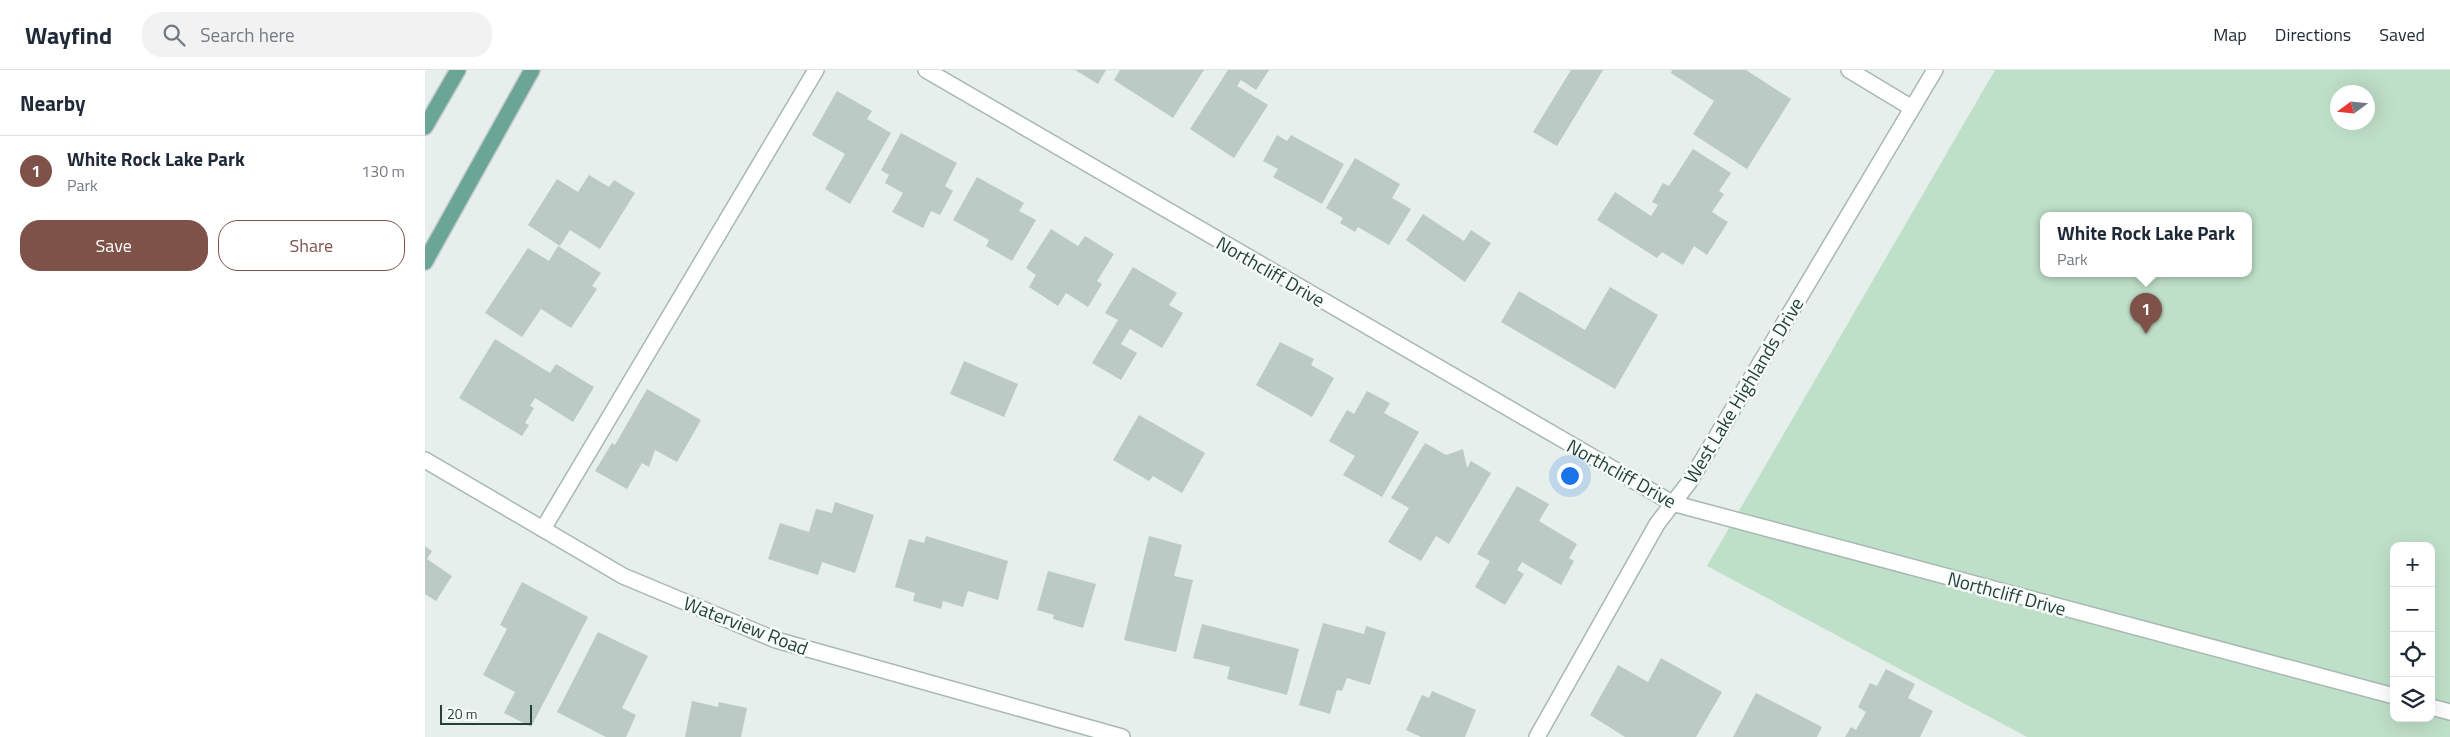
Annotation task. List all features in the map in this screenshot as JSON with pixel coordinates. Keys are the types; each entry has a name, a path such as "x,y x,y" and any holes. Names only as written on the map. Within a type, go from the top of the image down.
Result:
{"main road":[{"path":"425,127 458,70"},
{"path":"425,262 532,70"}],"street":[{"path":"543,530 815,70"},
{"name":"Northcliff Drive","path":"925,70 1672,503 2390,695"},
{"path":"1849,70 1912,108"},
{"name":"West Lake Highlands Drive","path":"1537,737 1657,524 1690,481 1935,70"},
{"name":"Waterview Road","path":"425,460 623,576 776,640 1122,737"},
{"path":"2435,707 2450,712"}],"green space":[{"path":"1995,70 2450,70 2450,737 2027,737 1707,566"}],"building":[{"path":"1075,70 1106,70 1098,84"},
{"path":"1120,70 1204,70 1173,118 1114,80"},
{"path":"1228,70 1269,70 1256,90 1241,80 1237,86 1268,105 1234,158 1190,129"},
{"path":"1571,70 1603,70 1557,146 1533,132"},
{"path":"1672,70 1746,70 1791,99 1747,169 1693,134 1714,101 1671,73"},
{"path":"837,91 872,111 867,119 891,133 850,204 825,189 845,154 812,135"},
{"path":"901,133 957,163 945,186 953,191 940,215 931,211 923,228 892,212 903,193 885,183 889,175 881,170"},
{"path":"1277,135 1287,141 1291,135 1344,164 1322,204 1273,177 1278,169 1263,161"},
{"path":"1693,149 1731,173 1719,191 1724,194 1712,212 1728,222 1707,255 1694,246 1683,265 1662,252 1657,258 1597,220 1615,192 1651,216 1658,205 1652,202 1663,183 1669,186"},
{"path":"1355,158 1400,184 1392,198 1411,209 1389,245 1358,227 1355,232 1340,223 1343,218 1326,208"},
{"path":"589,175 609,187 614,180 635,193 600,249 570,230 560,246 528,225 557,179 578,192"},
{"path":"977,177 1024,203 1019,211 1036,220 1012,261 986,246 989,240 953,220"},
{"path":"1423,214 1464,241 1471,230 1491,243 1465,282 1406,240"},
{"path":"1051,229 1078,246 1085,236 1114,254 1097,281 1102,284 1088,307 1066,293 1058,306 1029,287 1036,275 1026,268"},
{"path":"558,246 601,273 592,286 597,289 571,328 541,309 522,337 485,313 528,248 549,261"},
{"path":"1133,267 1177,293 1169,305 1183,313 1162,348 1130,329 1121,344 1137,353 1121,380 1092,363 1118,320 1105,313"},
{"path":"1610,287 1658,315 1615,389 1501,322 1519,291 1585,330"},
{"path":"495,339 550,373 556,364 594,387 573,422 535,398 530,406 534,408 525,423 529,425 522,436 459,398"},
{"path":"1280,342 1314,359 1311,365 1334,378 1312,417 1256,385"},
{"path":"964,361 1018,384 1004,417 950,394"},
{"path":"647,389 701,420 677,462 655,450 649,467 642,463 627,489 595,471 612,443 615,445"},
{"path":"1367,391 1390,403 1384,413 1419,432 1382,497 1343,475 1355,456 1329,441 1347,410 1354,414"},
{"path":"1139,415 1205,453 1182,493 1153,476 1149,481 1113,460"},
{"path":"1425,443 1446,455 1463,449 1467,468 1471,461 1491,473 1449,544 1436,536 1421,561 1388,542 1409,508 1391,498"},
{"path":"1517,486 1549,504 1539,521 1577,544 1569,558 1574,561 1561,585 1522,562 1517,570 1524,574 1505,605 1475,587 1490,561 1477,554"},
{"path":"835,502 874,515 855,573 822,562 818,575 768,559 780,523 809,532 816,509 832,513"},
{"path":"926,536 1008,561 998,600 968,591 963,607 943,601 941,609 913,601 915,593 895,587 909,539 924,543"},
{"path":"1149,536 1182,545 1174,576 1193,580 1176,652 1124,640"},
{"path":"425,546 432,551 427,559 452,576 436,601 425,594"},
{"path":"1048,571 1096,584 1083,628 1053,619 1054,615 1037,610"},
{"path":"522,582 588,617 531,727 504,713 515,692 483,675 507,629 500,625"},
{"path":"1323,623 1364,634 1366,626 1386,632 1370,685 1347,678 1342,691 1337,690 1330,714 1299,705"},
{"path":"1202,624 1299,649 1287,695 1227,679 1230,667 1193,658"},
{"path":"598,632 648,656 622,708 636,715 626,737 606,737 557,712"},
{"path":"1661,658 1722,692 1696,737 1625,737 1590,715 1618,665 1648,682"},
{"path":"1886,669 1915,684 1908,698 1933,711 1920,737 1845,737 1851,727 1856,730 1866,712 1858,707 1870,683 1877,686"},
{"path":"1432,691 1476,710 1465,737 1421,737 1406,730 1422,695 1429,698"},
{"path":"1756,693 1822,727 1817,737 1733,737"},
{"path":"692,701 718,707 719,702 747,708 741,737 685,737"}],"place":[{"name":"White Rock Lake Park","path":"2146,334"}]}
